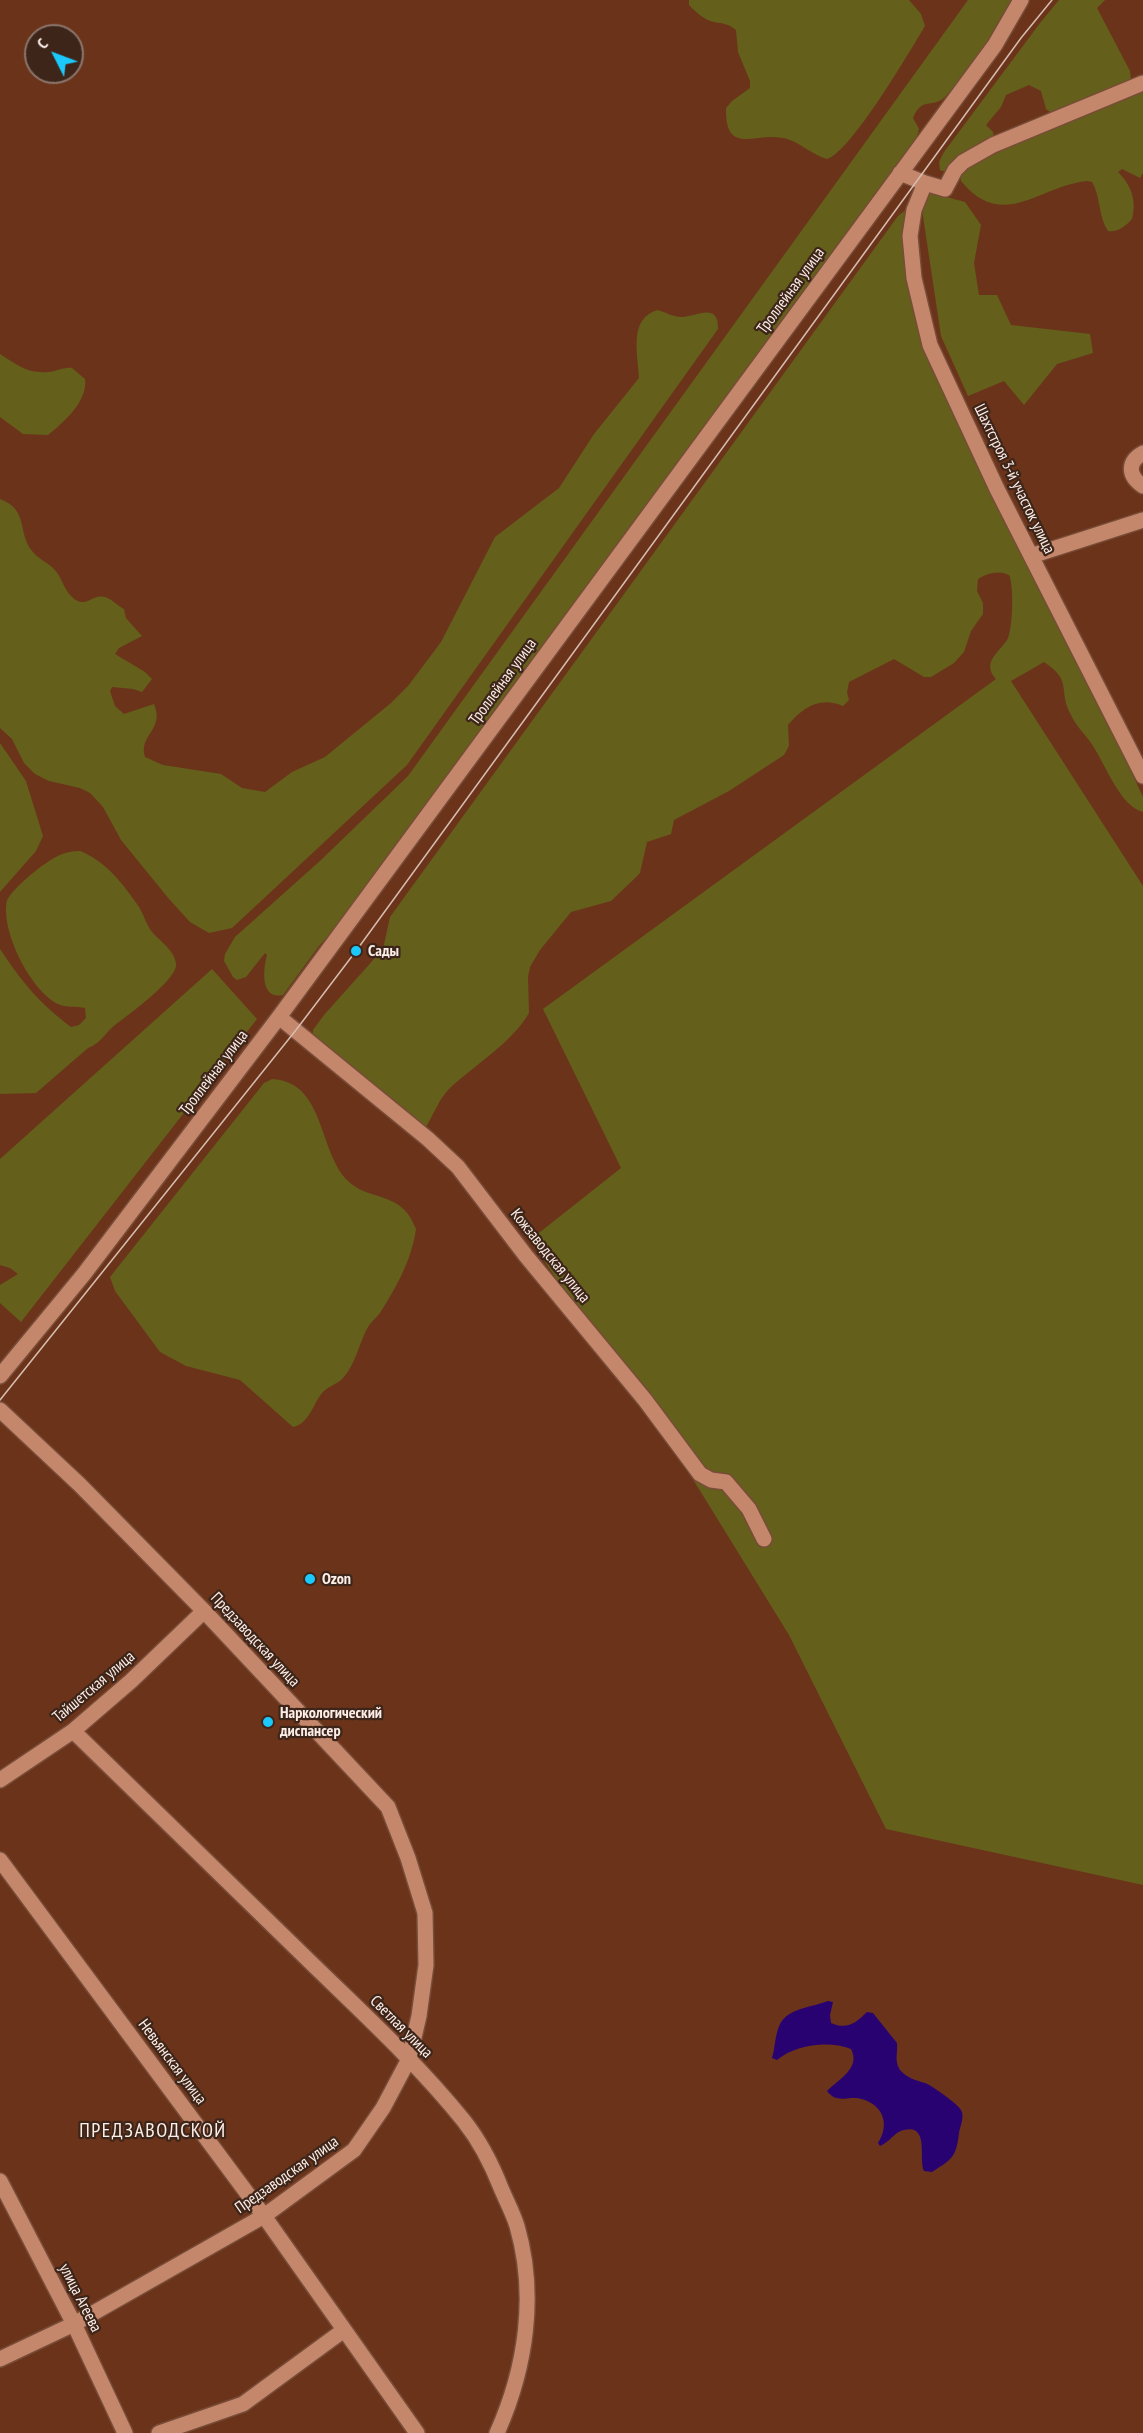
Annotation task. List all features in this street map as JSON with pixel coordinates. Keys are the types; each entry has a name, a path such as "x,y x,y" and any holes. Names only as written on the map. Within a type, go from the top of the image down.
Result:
{"street":[{"name":"Троллейная улица","path":"0,1377 84,1274 279,1017 994,45 1022,0"},
{"path":"900,173 945,189 955,170 963,162 993,145 1143,83"},
{"name":"Шахтстроя 3-й участок улица","path":"925,183 914,210 910,236 914,278 930,345 997,489 1143,776"},
{"path":"1143,453 1134,461 1131,476 1143,486"},
{"path":"1031,556 1143,519"},
{"name":"Кожзаводская улица","path":"279,1017 453,1162 526,1256 645,1400 700,1474 711,1480 726,1482 749,1509 764,1539"},
{"name":"Предзаводская улица","path":"0,1410 80,1485 204,1611 388,1807 408,1858 425,1913 426,1965 420,2016 409,2059 383,2108 354,2150 264,2216 74,2324 0,2359"},
{"name":"Тайшетская улица","path":"0,1780 73,1731 131,1681 204,1611"},
{"name":"Светлая улица","path":"73,1731 409,2059 465,2123 493,2170 516,2223 524,2254 527,2314 522,2359 508,2407 497,2433"},
{"name":"Невьянская улица","path":"0,1860 264,2216 417,2433"},
{"name":"улица Агеева","path":"0,2181 74,2324 125,2433"},
{"path":"159,2433 243,2404 344,2330"}],"shaded area":[{"path":"689,0 909,0 921,14 925,26 865,120 850,139 827,159 790,140 778,137 746,139 738,138 731,133 727,124 726,108 750,88 750,81 738,52 736,30 728,25 704,18 689,5"},
{"path":"968,0 1012,0 992,36 952,89 945,97 924,105 916,111 913,118 919,129 917,137 714,418 342,920 319,946 283,995 270,993 267,988 264,975 267,955 265,953 246,977 237,980 224,961 225,954 235,937 321,860 408,776"},
{"path":"1059,0 1105,0 1097,8 1130,71 1131,80 1054,115 1046,109 1041,91 1029,85 1006,95 1001,107 986,125 993,132 994,139 946,172 940,170 939,162 944,152"},
{"path":"1143,89 1143,173 1140,178 1122,169 1118,172 1129,188 1134,205 1132,219 1121,228 1108,231 1092,182 1069,185 1006,205 992,203 976,196 961,181 960,173 967,164"},
{"path":"928,192 965,202 981,225 974,263 979,295 997,295 1011,325 1090,334 1093,353 1057,364 1024,405 1004,381 968,396 941,336 921,203"},
{"path":"907,209 912,302 1143,797 1143,812 1127,802 1120,793 1091,743 1072,717 1065,698 1062,680 1053,669 1044,662 1011,681 1143,886 1143,1885 886,1829 789,1635 694,1481 530,1240 621,1168 543,1009 996,679 990,668 991,663 1007,640 1011,627 1012,597 1009,575 993,573 978,579 977,591 983,603 983,614 971,631 964,652 954,663 931,677 924,677 894,659 849,682 847,692 849,700 843,706 827,702 806,708 788,725 789,746 784,755 729,791 674,820 671,834 647,842 640,873 611,901 571,912 540,950 530,967 529,1013 512,1035 448,1090 426,1127 421,1127 313,1036 313,1030 324,1015 383,949 390,917 898,216"},
{"path":"658,310 679,317 710,313 715,315 718,329 407,765 232,928 209,933 190,922 121,840 103,807 90,793 80,788 49,781 35,774 24,763 12,739 0,728 0,499 15,509 32,551 54,569 71,596 81,602 100,596 110,599 124,609 126,618 142,636 119,648 115,654 145,672 152,679 142,692 112,687 110,691 115,706 124,714 154,704 156,720 145,743 145,757 163,765 221,774 242,788 265,792 292,772 325,757 391,703 408,686 441,642 495,537 559,488 594,434 639,378 637,338 639,329 642,321 649,314"},
{"path":"0,354 28,370 48,372 72,368 85,379 83,395 79,403 68,417 48,435 23,434 0,417"},
{"path":"0,743 26,781 43,836 36,851 0,892"},
{"path":"80,851 106,867 127,890 152,932 173,955 176,964 174,971 151,997 36,1093 0,1094 0,949 32,991 71,1027 79,1025 86,1018 85,1008 58,1004 38,987 28,974 13,943 6,913 7,900 30,875 58,856"},
{"path":"212,969 257,1019 21,1322 0,1303 0,1285 18,1274 0,1265 0,1159"},
{"path":"272,1079 289,1083 302,1092 311,1104 330,1152 347,1180 365,1192 394,1202 410,1216 416,1229 411,1251 392,1294 368,1327 346,1375 326,1389 303,1422 293,1427 240,1380 186,1366 160,1352 115,1291 110,1277 264,1083"},
{"path":"828,2001 833,2002 831,2023 837,2025 851,2024 867,2012 873,2013 897,2043 897,2060 900,2070 908,2077 932,2087 961,2110 962,2119 954,2153 932,2172 924,2171 922,2166 922,2144 917,2132 901,2131 880,2146 878,2143 884,2128 884,2121 878,2109 866,2100 837,2098 827,2091 851,2067 853,2056 851,2049 832,2045 812,2046 793,2051 777,2060 772,2058 777,2032 784,2019 795,2011"}],"tram line":[{"path":"0,1400 296,1030 356,951 1021,38 1052,0"}],"place":[{"name":"Сады","path":"356,951"},
{"name":"Ozon","path":"310,1579"},
{"name":"Наркологический диспансер","path":"268,1722"}],"district":[{"name":"ПРЕДЗАВОДСКОЙ","path":"153,2131"}]}
